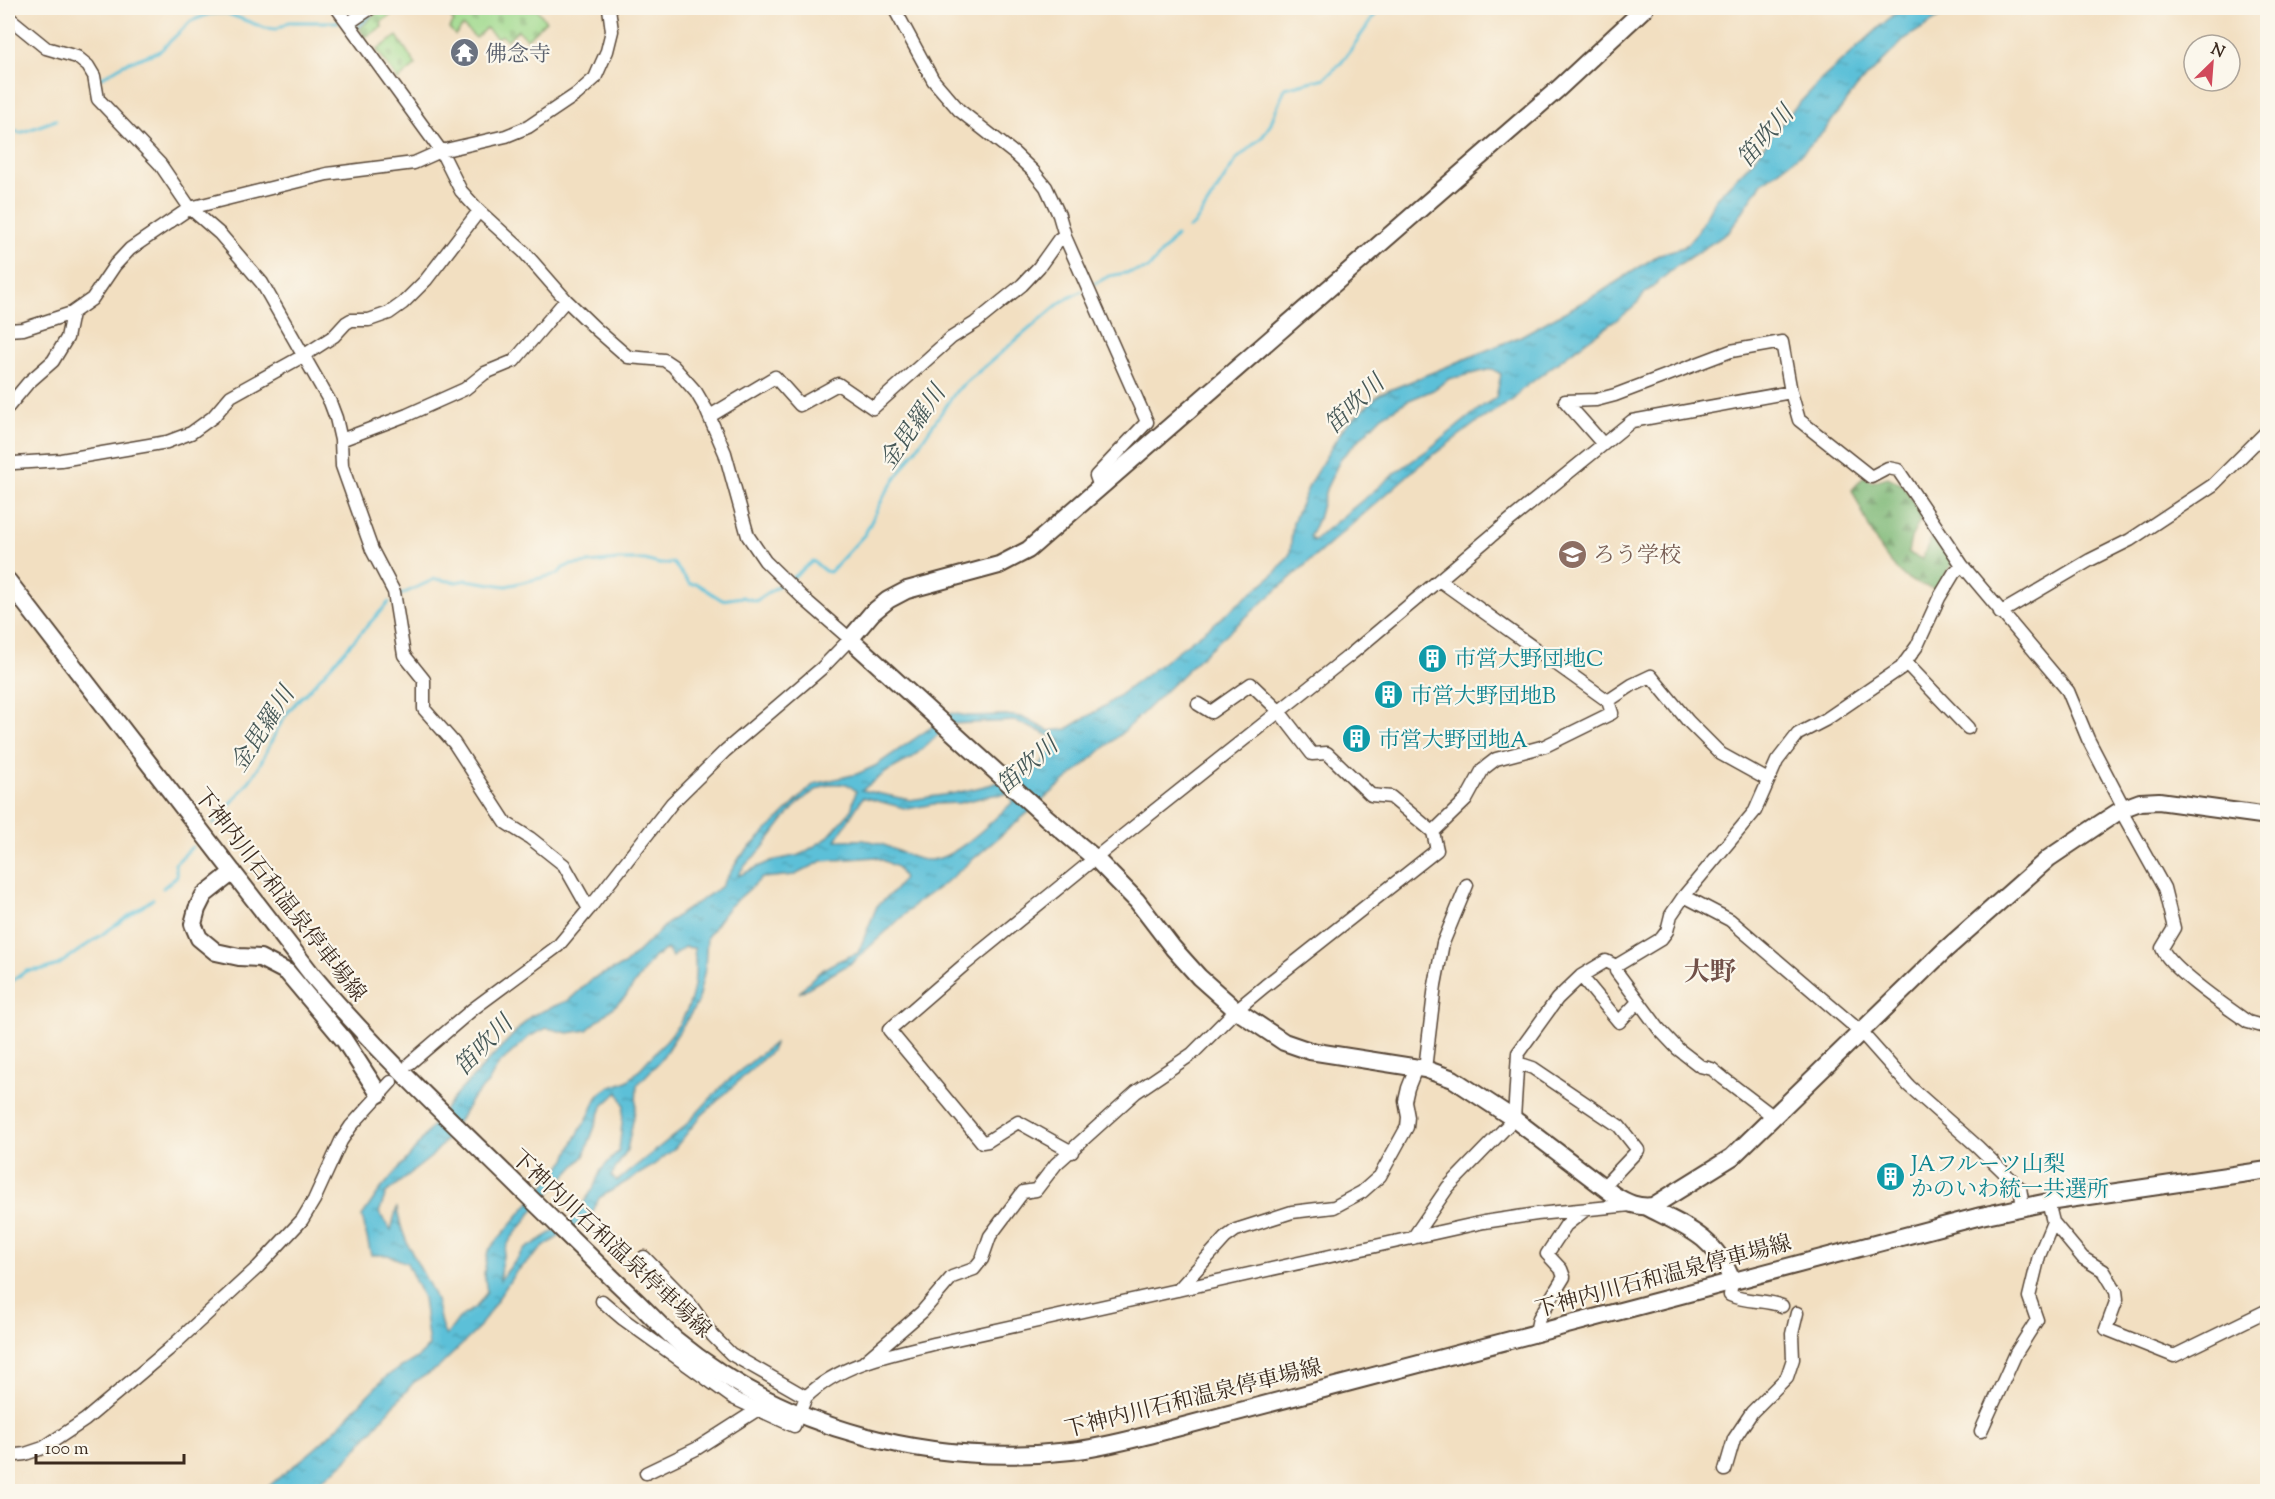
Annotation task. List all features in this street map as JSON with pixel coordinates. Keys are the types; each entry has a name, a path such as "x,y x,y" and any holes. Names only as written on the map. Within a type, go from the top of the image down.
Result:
{"main road":[{"path":"1644,8 1557,89 1028,550 999,565 907,590 888,600 850,639 1047,818 1096,859 1137,901 1173,948 1199,977 1236,1010 1284,1042 1310,1051 1421,1068 1453,1079 1514,1119 1603,1187 1687,1227 1708,1242 1726,1265 1732,1281"},
{"name":"下神内川石和温泉停車場線","path":"8,581 348,1017 676,1340 731,1379 800,1413 841,1430 904,1446 995,1456 1073,1451 1138,1437 2023,1206 2268,1170"},
{"path":"1639,1206 1653,1206 1732,1157 1945,950 2049,858 2124,808 2140,802 2159,801 2268,816"},
{"path":"233,872 204,895 196,909 193,924 199,938 216,952 239,957 260,958 287,972 344,1040 379,1094"}],"street":[{"path":"338,8 441,151 461,191 479,211 524,252 566,300 628,357 664,360 673,366 696,393 710,416 725,453 748,536 765,561 850,639 822,668 725,751 679,796 558,946 473,1009 410,1063"},
{"path":"350,22 371,8"},
{"path":"8,330 23,329 72,313 92,298 115,265 130,249 190,208 327,174 414,163 441,151 506,136 528,127 577,94 595,78 607,51 612,31 609,8"},
{"path":"894,8 933,80 959,110 1033,171 1046,188 1059,215 1066,239 1147,422 1096,476 1100,488"},
{"path":"8,17 46,48 77,57 88,66 94,76 98,99 160,164 190,208 220,234 262,283 330,402 341,440 342,466 372,550 394,592 404,655 424,680 424,709 454,743 506,824 530,838 564,865 589,909"},
{"path":"8,460 14,464 62,460 167,442 190,433 213,417 231,396 303,356 334,336 351,320 369,320 388,313 403,303 426,280 479,211"},
{"path":"710,416 775,376 800,405 838,384 873,408 951,338 1022,285 1039,267 1059,239 1066,239"},
{"path":"341,440 407,416 465,389 485,373 514,361 566,300"},
{"path":"8,408 28,383 53,361 67,338 72,313"},
{"path":"1603,444 1565,400 1596,400 1615,396 1731,351 1782,342 1791,392 1799,420 1871,477 1888,468 1898,470 1962,565 2000,613 2068,691 2088,739 2124,808 2125,818 2164,888 2174,928 2162,948 2164,953 2178,968 2248,1022 2262,1026 2268,1021"},
{"path":"1072,1152 1018,1122 988,1141 982,1142 889,1030 964,965 1278,710 1350,655 1632,421 1791,392"},
{"path":"2000,613 2090,560 2130,540 2213,485 2268,430"},
{"path":"1616,966 1660,939 1667,931 1671,915 1684,896 1755,811 1777,761 1798,734 1825,720 1901,668 1917,646 1939,598 1954,573 1962,565"},
{"path":"1433,832 1466,800 1484,769 1496,759 1545,746 1612,713 1608,702 1438,580"},
{"path":"1905,662 1968,728"},
{"path":"1608,702 1632,685 1651,676 1688,721 1721,754 1768,780"},
{"path":"863,1363 922,1312 952,1277 974,1269 982,1259 990,1236 1023,1192 1036,1190 1056,1164 1136,1092 1192,1054 1236,1010 1437,850 1433,832 1391,797 1371,795 1327,753 1312,754 1278,710 1251,684 1211,712 1198,704"},
{"path":"1178,1290 1225,1238 1236,1230 1292,1212 1334,1207 1362,1192 1380,1176 1407,1127 1405,1101 1408,1088 1421,1068 1443,943 1467,885"},
{"path":"1684,896 1730,920 1861,1032 1909,1086 2020,1188 2023,1206"},
{"path":"1413,1238 1448,1187 1514,1119 1518,1053 1557,999 1581,976 1606,961 1616,966"},
{"path":"1616,966 1616,971 1638,1002 1678,1049 1700,1066 1712,1069 1774,1117"},
{"path":"1581,976 1619,1022 1638,1002"},
{"path":"1518,1063 1533,1068 1611,1120 1634,1143 1638,1150 1603,1187"},
{"path":"8,1456 25,1454 43,1448 85,1420 168,1350 258,1267 302,1220 314,1200 341,1141 391,1082"},
{"path":"2048,1202 2053,1222 2084,1258 2103,1271 2116,1292 2117,1299 2106,1329 2174,1356 2268,1310"},
{"path":"602,1301 623,1319 732,1398 794,1426 806,1397 826,1380 863,1363 938,1343 1494,1221 1586,1209 1639,1206"},
{"path":"1536,1332 1539,1318 1564,1277 1561,1269 1546,1254 1566,1225 1586,1209"},
{"path":"1981,1431 2016,1353 2037,1320 2029,1297 2039,1256 2053,1222"},
{"path":"644,1257 689,1303 713,1336 731,1354 806,1397"},
{"path":"1732,1281 1730,1295 1739,1299 1775,1303 1782,1306"},
{"path":"1725,1470 1734,1439 1752,1412 1787,1377 1793,1359 1792,1334 1797,1313"},
{"path":"646,1473 696,1449 756,1410"}],"green space":[{"path":"381,8 401,8 381,22 382,27 365,37 360,29"},
{"path":"444,8 536,8 546,21 527,39 518,30 507,40 501,35 497,38 486,28 476,38 463,26 455,35 449,28 454,22"},
{"path":"397,36 416,65 398,80 377,50"},
{"path":"1864,476 1872,482 1888,477 1903,485 1922,517 1911,538 1908,553 1922,559 1931,539 1938,540 1953,563 1936,589 1913,582 1892,565 1884,554 1852,490"}],"water":[{"path":"1901,8 1954,8 1906,38 1857,87 1825,130 1802,153 1761,184 1729,232 1678,265 1645,293 1633,308 1520,391 1514,399 1477,422 1416,468 1206,652 1124,731 945,883 918,902 853,962 799,993 812,978 825,968 858,953 877,906 894,891 904,878 897,867 876,857 822,861 795,875 762,878 728,908 707,937 705,969 697,1004 660,1061 637,1085 636,1106 627,1150 611,1176 617,1181 682,1129 724,1084 775,1042 771,1051 701,1116 674,1149 651,1167 599,1198 591,1216 546,1245 515,1273 478,1329 438,1368 414,1382 345,1462 308,1491 263,1492 328,1436 385,1378 413,1361 429,1346 423,1298 407,1263 388,1255 371,1255 362,1216 455,1096 531,1016 569,1000 592,979 624,965 671,920 721,887 740,857 814,784 857,774 875,766 952,713 968,716 1022,717 1049,731 1067,729 1105,706 1215,623 1274,574 1290,554 1293,522 1311,481 1344,427 1380,394 1519,337 1601,292 1660,254 1684,247 1698,231 1716,198 1748,166 1791,112 1822,79","holes":["1492,369 1501,374 1496,398 1398,471 1313,541 1310,536 1318,519 1326,489 1341,458 1382,416 1407,401 1433,390 1449,379","1015,721 1060,740 1042,763 1025,774 989,785 910,800 862,790 888,771 912,758 950,724","832,784 847,784 856,791 851,811 826,839 800,855 771,861 738,876 791,811 820,788","1009,794 1013,802 963,846 940,858 918,859 869,841 836,840 863,797 908,809 933,804 959,803 993,795","684,947 694,948 695,982 692,996 681,1021 633,1076 603,1091 597,1097 566,1160 488,1251 484,1273 487,1292 476,1307 459,1318 446,1336 436,1300 407,1242 397,1207 391,1230 379,1213 386,1193 431,1157 449,1137 472,1099 488,1083 498,1065 530,1036 547,1028 568,1033 587,1030 625,997 654,957 667,949 672,957","618,1092 624,1105 619,1151 601,1170 593,1189 572,1220 524,1250 500,1280 501,1265 511,1238 584,1156 602,1107"]}],"waterway":[{"name":"金毘羅川","path":"1189,228 1194,225 1237,159 1263,136 1285,88 1325,78 1342,62 1380,8"},
{"path":"101,78 124,64 160,51 191,21 209,14 226,13 265,28 276,29 289,22 338,22"},
{"path":"359,26 370,15"},
{"path":"8,127 20,133 56,120"},
{"name":"金毘羅川","path":"1096,283 1109,276 1148,269 1176,236"},
{"name":"金毘羅川","path":"792,578 813,561 825,571 830,572 865,534 885,494 957,390 1061,302 1082,291"},
{"name":"金毘羅川","path":"398,596 435,579 456,582 466,580 506,586 558,574 570,565 618,560 673,563 690,584 697,584 722,600 742,597 756,601 781,584"},
{"name":"金毘羅川","path":"214,824 253,776 288,712 389,602"},
{"name":"金毘羅川","path":"163,888 177,876 175,864 192,847"},
{"name":"金毘羅川","path":"8,984 26,971 58,965 153,899"}],"place":[{"name":"佛念寺","path":"464,53"},
{"name":"ろう学校","path":"1572,554"},
{"name":"市営大野団地C","path":"1433,658"},
{"name":"市営大野団地B","path":"1389,695"},
{"name":"市営大野団地A","path":"1357,739"},
{"name":"JAフルーツ山梨 かのいわ統一共選所","path":"1890,1176"}],"district":[{"name":"大野","path":"1710,971"}],"water label":[{"name":"笛吹川","path":"1765,136"},
{"name":"笛吹川","path":"1354,404"},
{"name":"笛吹川","path":"1027,765"},
{"name":"笛吹川","path":"483,1045"}]}
